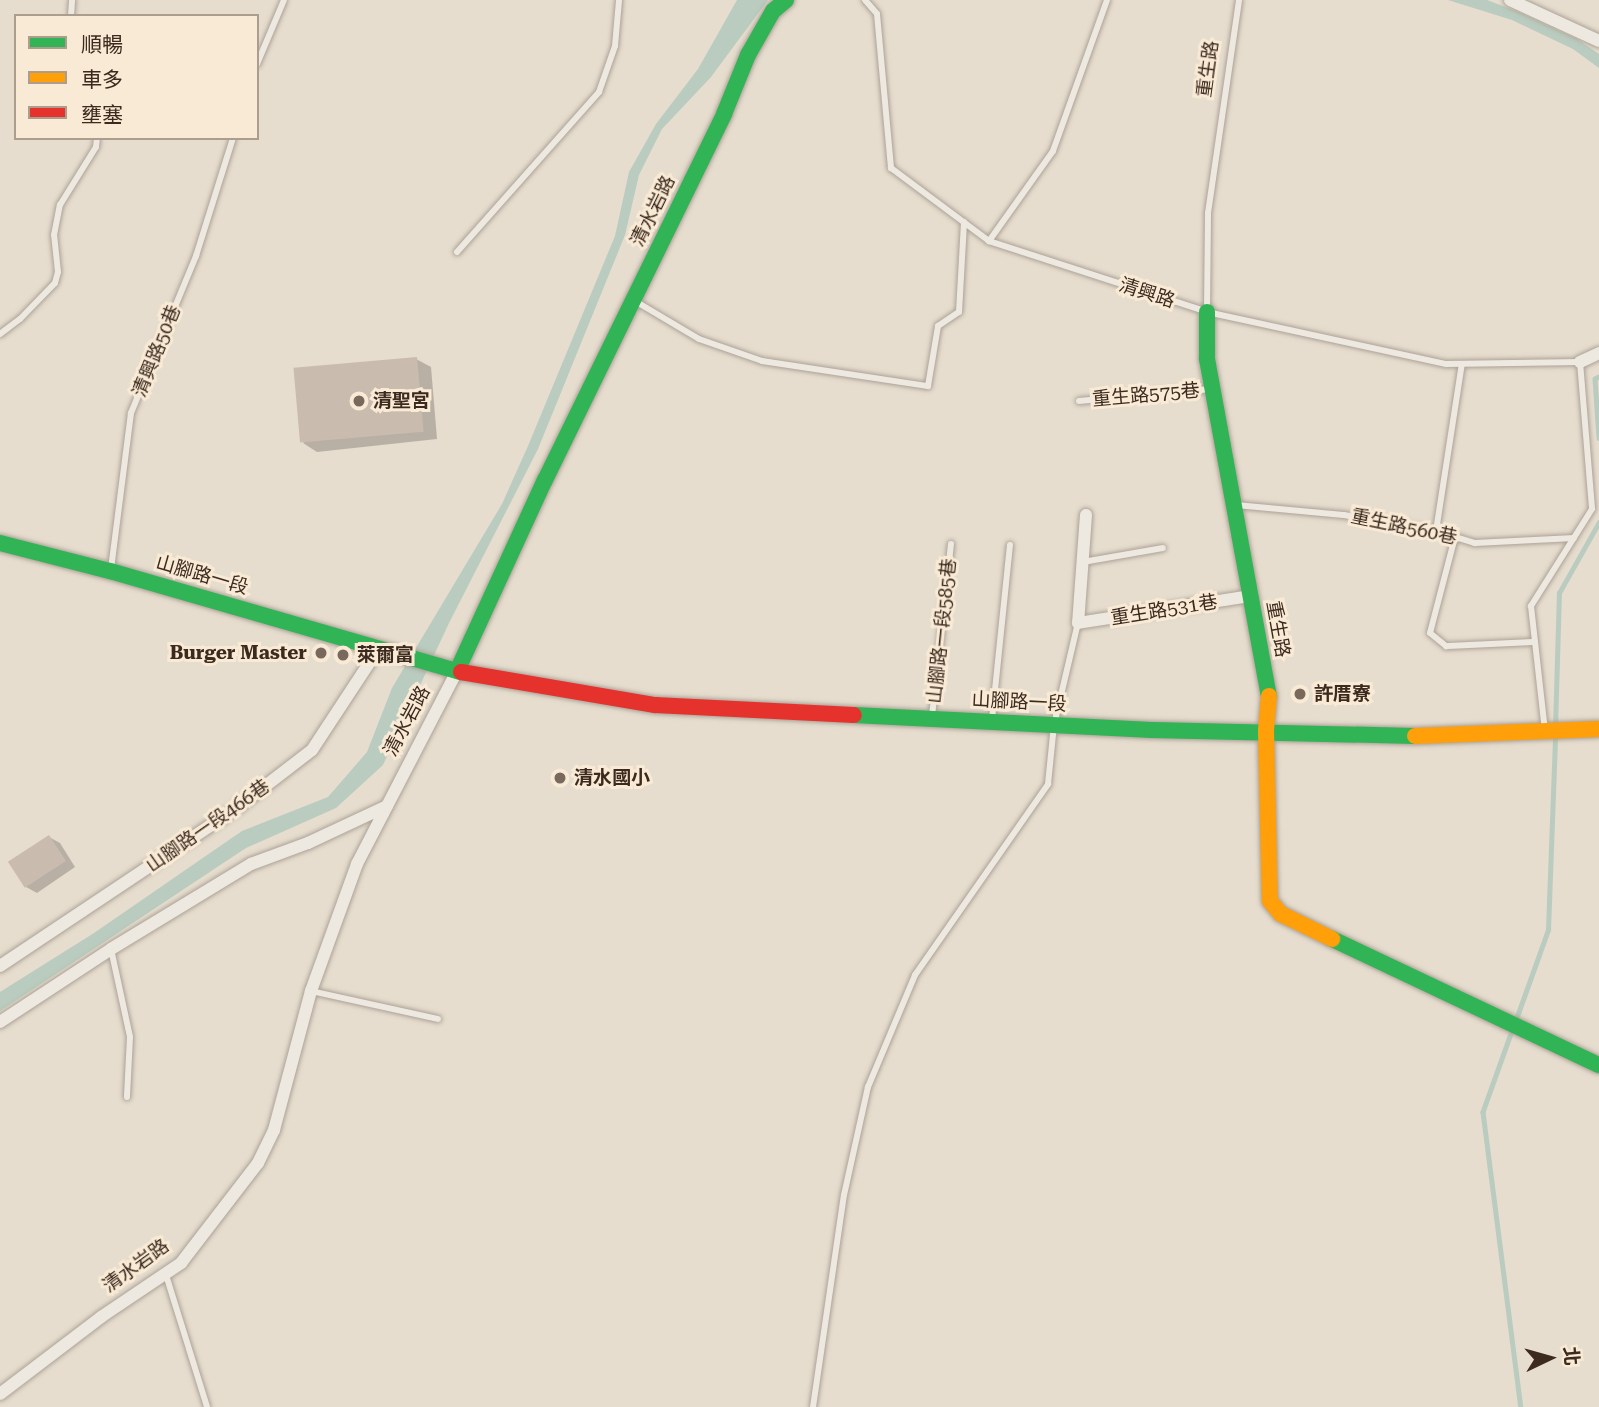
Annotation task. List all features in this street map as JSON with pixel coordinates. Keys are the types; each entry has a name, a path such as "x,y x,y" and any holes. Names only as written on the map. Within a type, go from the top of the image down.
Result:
{"street":[{"name":"清水岩路","path":"0,1394 101,1317 181,1263 258,1163 274,1130 311,991 357,864 457,671 724,114 748,55 773,11 786,0"},
{"path":"1510,0 1599,41"},
{"name":"重生路","path":"1207,312 1207,359 1270,704 1266,731 1270,901 1281,914 1412,979 1599,1065"},
{"name":"清興路","path":"1580,362 1599,353"},
{"path":"1078,623 1086,515"},
{"name":"山腳路一段","path":"0,542 110,570 457,671 655,705 1152,730 1453,737 1599,729"},
{"name":"重生路531巷","path":"1078,623 1250,596"},
{"name":"山腳路一段466巷","path":"0,966 238,807 312,750 385,650"},
{"path":"0,1022 111,949 251,864 308,843 387,806"}],"lane":[{"path":"259,59 284,0"},
{"path":"457,252 599,92 615,46 619,0"},
{"name":"清興路","path":"865,0 877,14 891,168 989,241 1207,312 1446,364 1580,362"},
{"path":"989,241 1053,151 1107,0"},
{"name":"重生路","path":"1207,312 1208,214 1239,0"},
{"path":"0,334 20,319 55,283 58,272 54,235 60,205 96,146 97,140"},
{"name":"清興路50巷","path":"110,570 131,413 195,256 232,140"},
{"path":"633,300 699,339 762,361 928,386 938,326 958,312 964,222"},
{"path":"1545,732 1531,606 1592,509 1580,362"},
{"path":"1436,531 1462,364"},
{"name":"重生路575巷","path":"1079,401 1212,389"},
{"name":"重生路560巷","path":"1234,505 1344,515 1436,531 1475,543 1574,538"},
{"path":"1455,537 1430,633 1446,646 1535,642"},
{"name":"山腳路一段585巷","path":"932,718 951,544"},
{"path":"992,721 1010,545"},
{"path":"1083,562 1163,548"},
{"path":"813,1407 844,1195 868,1087 915,975 1048,784 1054,725 1078,623"},
{"path":"111,949 130,1037 128,1097"},
{"path":"311,991 438,1020"},
{"path":"166,1275 207,1407"}],"shaded area":[{"path":"737,0 768,0 711,77 662,129 639,175 625,235 538,449 449,623 383,765 336,808 246,848 0,1011 0,992 94,933 242,831 328,797 367,752 392,688 502,504 615,236 629,172 656,124 698,69"},
{"path":"1448,0 1487,0 1516,11 1577,39 1599,54 1599,68 1573,49 1512,20"}],"building":[{"name":"清聖宮","path":"417,357 424,432 300,443 293,368"},
{"path":"49,835 66,861 25,888 8,862"}],"waterway":[{"path":"1599,377 1595,379 1599,438"},
{"path":"1555,727 1559,593 1599,522"},
{"path":"1515,1022 1548,930 1555,736"},
{"path":"1512,1031 1483,1112 1521,1407"}],"traffic: fast":[{"path":"457,671 545,480 724,114 748,55 773,11 786,0"},
{"path":"1207,312 1207,359 1269,696"},
{"path":"0,543 110,571 461,672"},
{"path":"854,715 1152,730 1415,736"},
{"path":"1332,939 1599,1065"}],"traffic: slow":[{"path":"1269,696 1266,731 1270,901 1281,914 1332,939"},
{"path":"1415,736 1599,729"}],"traffic: jam":[{"path":"461,672 655,705 854,715"}],"place":[{"name":"清聖宮","path":"359,401"},
{"name":"Burger Master","path":"321,653"},
{"name":"萊爾富","path":"343,655"},
{"name":"許厝寮","path":"1300,694"},
{"name":"清水國小","path":"560,778"}]}
